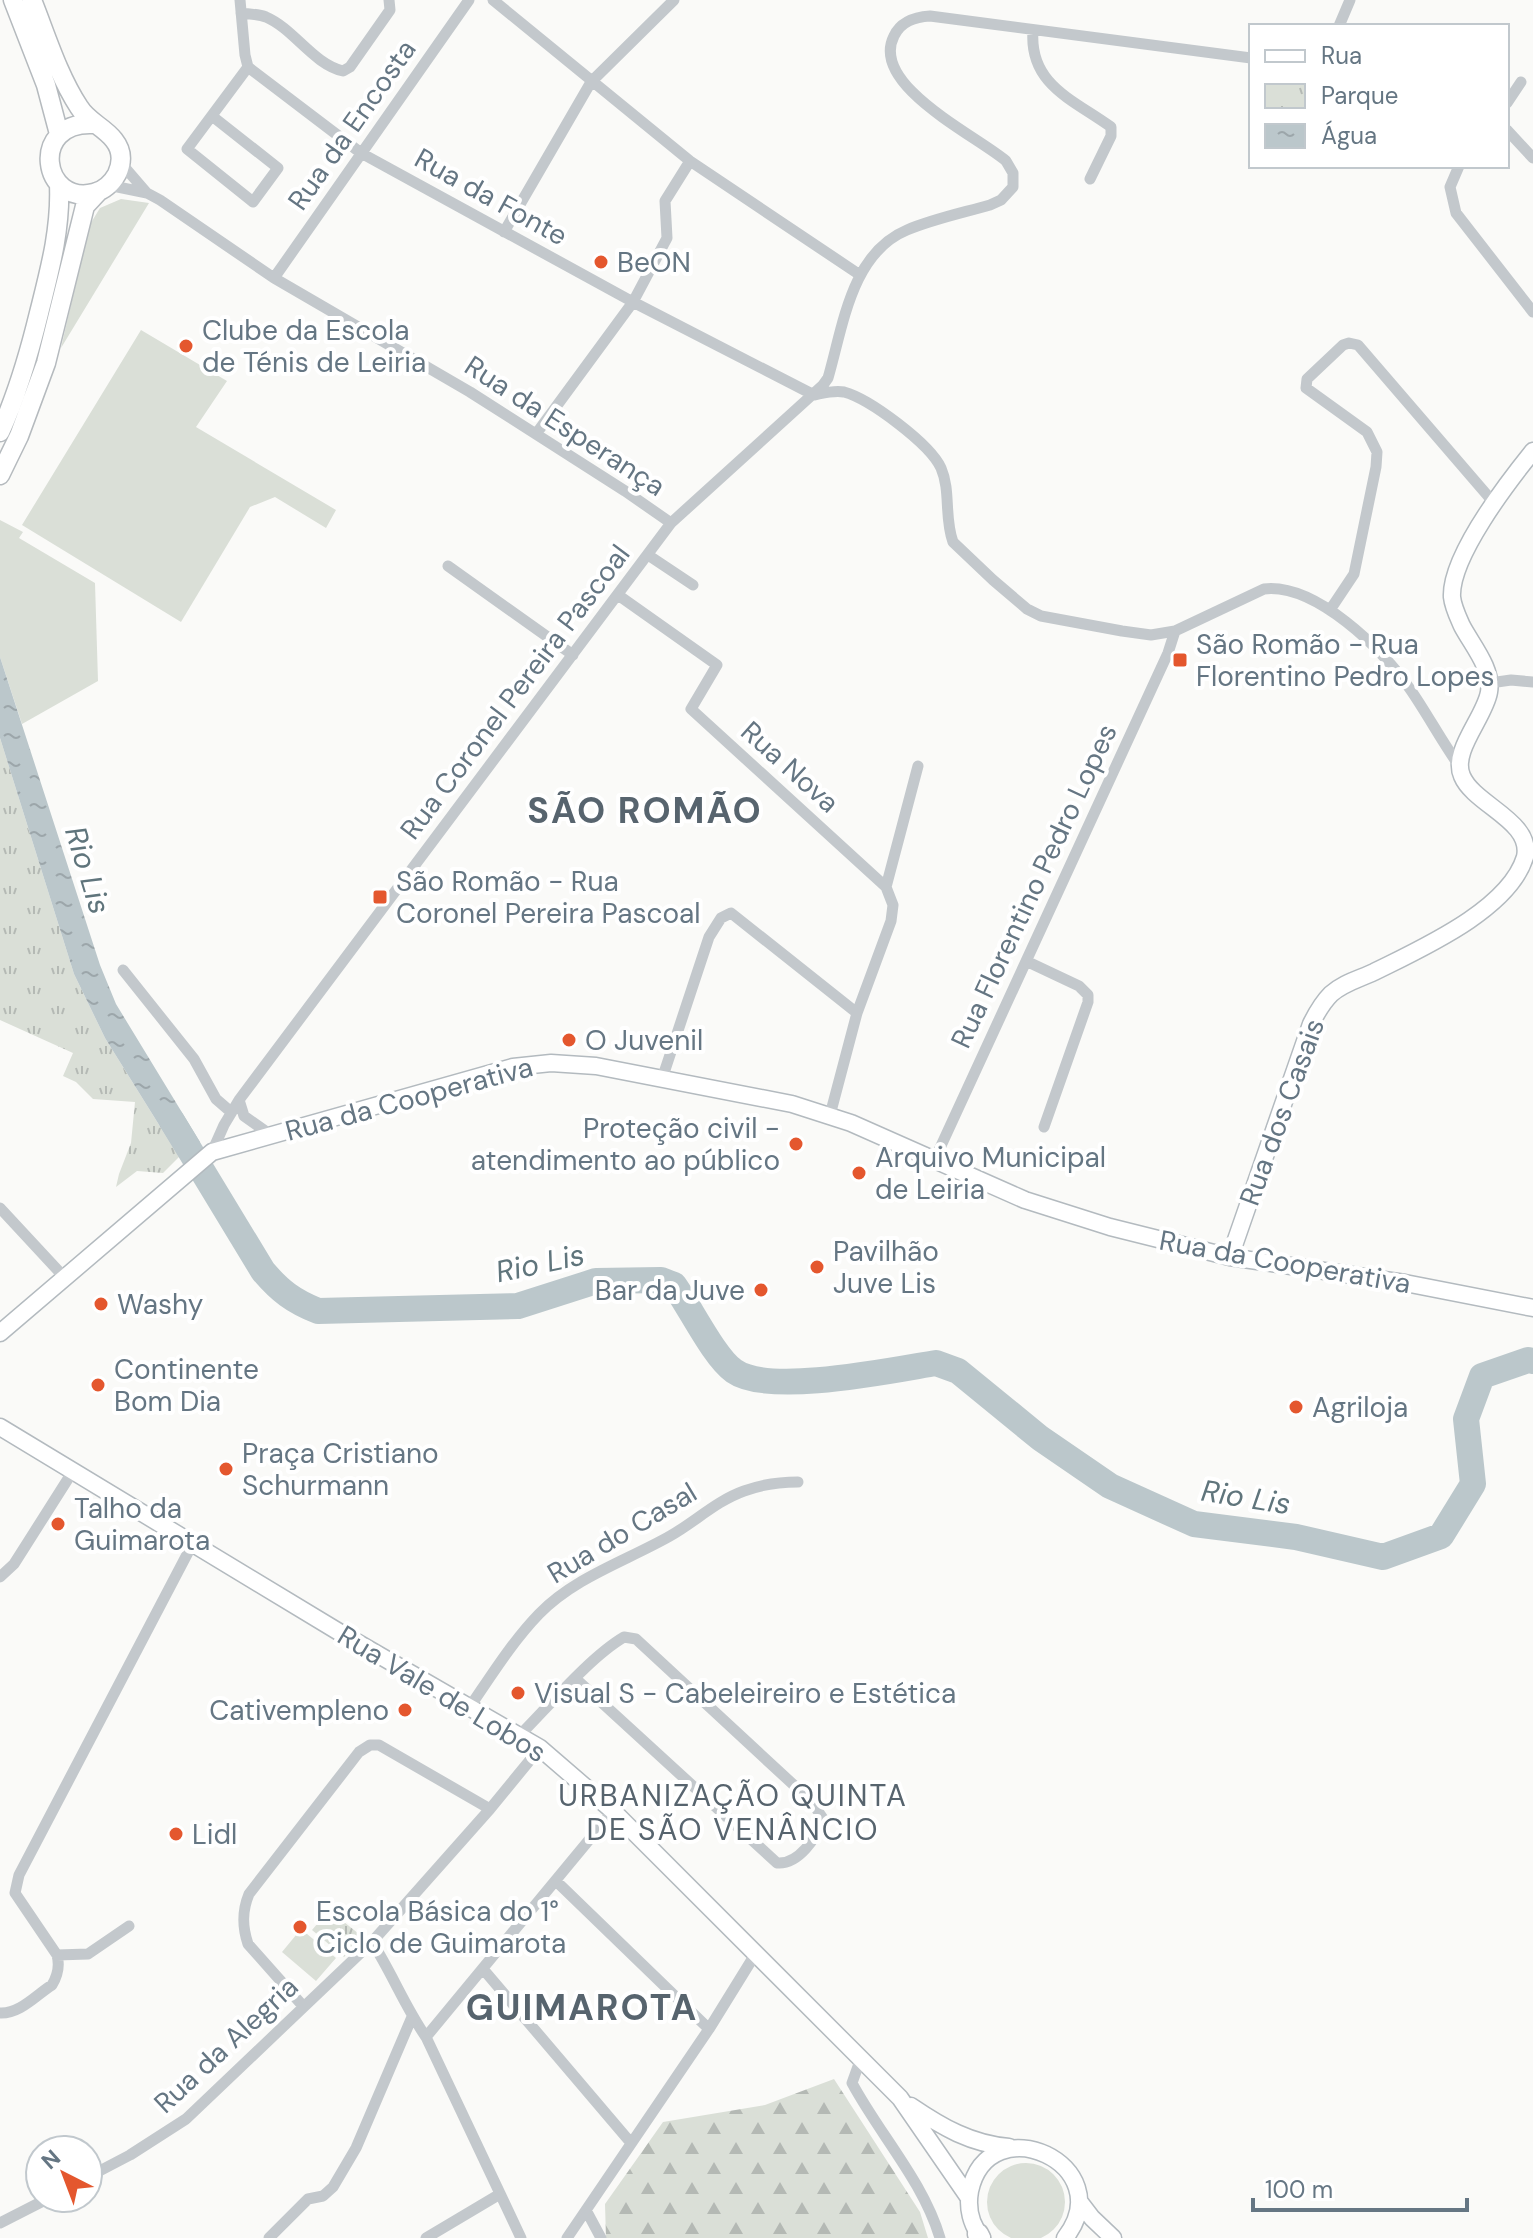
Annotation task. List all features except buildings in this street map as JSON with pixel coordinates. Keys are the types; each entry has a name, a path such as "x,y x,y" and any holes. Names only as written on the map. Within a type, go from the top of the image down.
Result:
{"main road":[{"path":"13,0 46,85 59,134"},
{"path":"0,475 19,436 46,363 85,206 104,188 121,163 117,143 92,124 79,108 32,0"},
{"path":"0,432 17,393 49,275 60,212 59,184 49,164 53,143 59,134 81,124 92,124"},
{"path":"59,184 82,194 104,188"},
{"path":"1460,767 1463,752 1489,694 1490,683 1458,616 1452,593 1458,566 1494,503 1533,451"},
{"name":"Rua dos Casais","path":"1230,1257 1311,1024 1324,1002 1344,985 1481,911 1510,883 1523,863 1527,846 1524,834 1473,790 1460,774 1460,767"},
{"name":"Rua da Cooperativa","path":"212,1152 513,1067 537,1063 596,1066 792,1104 830,1115 1025,1200 1110,1227 1230,1257 1405,1283 1533,1308"},
{"path":"0,1333 212,1152"},
{"name":"Rua Vale de Lobos","path":"0,1427 540,1748 613,1811 900,2098"},
{"path":"900,2098 954,2133 986,2145 1037,2149 1054,2156 1068,2169 1079,2201 1077,2216 1065,2238"},
{"path":"900,2098 969,2198"},
{"path":"980,2237 970,2217 972,2183 990,2159 1018,2148"},
{"path":"1079,2201 1113,2238"}],"street":[{"path":"240,6 265,17 326,63 343,71 350,67 390,10 389,0"},
{"name":"Rua da Encosta","path":"274,278 469,0"},
{"path":"493,0 690,161 860,275 876,251 896,235 1001,200 1013,187 1013,173 1006,161 924,103 902,80 891,55 892,40 909,20 930,16 1249,58"},
{"path":"504,232 591,82 674,0"},
{"path":"1340,24 1350,0"},
{"path":"212,116 278,168 253,202 187,149 248,67 240,6"},
{"path":"1033,31 1033,54 1049,83 1111,127 1111,136 1090,179"},
{"name":"Rua da Fonte","path":"248,67 361,153 633,302 814,395 838,391 858,398 929,452 940,465 948,529 953,542 1027,609 1052,619 1151,635 1175,631 1264,589 1278,587 1289,590 1330,610 1398,674 1460,767"},
{"path":"1509,100 1521,82"},
{"path":"1509,132 1533,158"},
{"path":"536,434 633,302 667,238 665,201 690,161"},
{"name":"Rua da Esperança","path":"121,163 147,193 274,278 470,392 671,523"},
{"path":"1458,168 1450,187 1456,213 1533,312"},
{"name":"Rua da Esperança","path":"104,188 147,193"},
{"name":"Rua Coronel Pereira Pascoal","path":"212,1152 239,1100 671,523 814,395 828,378 860,275"},
{"path":"1330,610 1354,574 1377,452 1367,432 1306,388 1307,379 1343,345 1358,345 1494,503"},
{"path":"648,555 693,585"},
{"path":"448,566 573,655"},
{"name":"Rua Nova","path":"618,595 717,665 691,709 886,887"},
{"name":"Rua Florentino Pedro Lopes","path":"934,1161 1168,653 1175,631"},
{"path":"1490,683 1511,680 1533,682"},
{"path":"830,1115 857,1013 891,921 893,905 886,887 918,766"},
{"path":"662,1079 709,937 727,913 735,914 857,1013"},
{"path":"1026,961 1079,986 1088,995 1044,1127"},
{"path":"123,970 194,1059 222,1107 231,1112"},
{"path":"239,1100 244,1116 271,1135"},
{"path":"2,1214 65,1278"},
{"path":"0,1577 14,1564 73,1471"},
{"name":"Rua do Casal","path":"469,1708 505,1656 556,1598 608,1567 672,1535 744,1491 798,1482"},
{"path":"0,2013 18,2009 52,1985 59,1968 57,1955 17,1899 15,1893 19,1875 193,1543"},
{"path":"519,1736 576,1679 611,1644 624,1637 636,1639 811,1801 824,1820 819,1831 795,1860 786,1864 777,1863 576,1679"},
{"path":"303,2006 248,1944 244,1933 243,1907 249,1894 364,1747 379,1745 490,1809"},
{"name":"Rua da Alegria","path":"104,2169 186,2119 372,1942 540,1748"},
{"path":"426,2037 613,1811"},
{"path":"556,1881 709,2029"},
{"path":"57,1955 88,1954 129,1926"},
{"path":"372,1942 426,2037 521,2238"},
{"path":"567,2238 709,2029 756,1953"},
{"path":"483,1969 631,2143"},
{"path":"269,2238 308,2199 323,2196 333,2187 356,2148 412,2017"},
{"path":"861,2058 852,2083 924,2198 940,2238"},
{"path":"426,2238 500,2194"},
{"path":"586,2210 601,2238"},
{"path":"0,2223 24,2211"}],"green space":[{"path":"121,199 149,203 61,348 89,226 100,208"},
{"path":"141,330 227,381 196,427 336,510 326,528 275,497 250,507 181,622 22,525"},
{"path":"0,520 23,532 19,538 95,583 98,681 22,724 0,657"},
{"path":"0,738 74,974 105,1038 179,1157 163,1173 137,1171 116,1187 131,1143 135,1102 93,1099 76,1082 63,1076 73,1053 0,1020"},
{"path":"329,1910 364,1938 344,1957 312,1930"},
{"path":"301,1929 336,1958 316,1981 282,1952"},
{"path":"834,2079 920,2212 928,2238 606,2238 605,2204 663,2122 765,2105"},
{"path":"1018,2164 1034,2164 1048,2169 1059,2180 1064,2194 1064,2210 1059,2224 1048,2235 1038,2239 1014,2239 1004,2235 993,2224 988,2210 988,2194 993,2180 1004,2169"}],"water":[{"name":"Rio Lis","path":"0,657 100,965 116,1004 200,1142 179,1157 105,1038 74,974 0,738"}],"waterway":[{"name":"Rio Lis","path":"172,1121 263,1271 288,1295 318,1311 518,1306 596,1281 661,1280 674,1285 710,1343 734,1371 751,1378 802,1381 936,1363 958,1371 1040,1438 1110,1486 1194,1524 1296,1537 1383,1557 1441,1536 1473,1484 1466,1419 1482,1376 1533,1361"}],"place":[{"name":"BeON","path":"601,262"},
{"name":"Clube da Escola de Ténis de Leiria","path":"186,346"},
{"name":"São Romão - Rua Florentino Pedro Lopes","path":"1180,660"},
{"name":"São Romão - Rua Coronel Pereira Pascoal","path":"380,897"},
{"name":"O Juvenil","path":"569,1040"},
{"name":"Proteção civil - atendimento ao público","path":"796,1144"},
{"name":"Arquivo Municipal de Leiria","path":"859,1173"},
{"name":"Pavilhão Juve Lis","path":"817,1267"},
{"name":"Bar da Juve","path":"761,1290"},
{"name":"Washy","path":"101,1304"},
{"name":"Continente Bom Dia","path":"98,1385"},
{"name":"Agriloja","path":"1296,1407"},
{"name":"Praça Cristiano Schurmann","path":"226,1469"},
{"name":"Talho da Guimarota","path":"58,1524"},
{"name":"Visual S - Cabeleireiro e Estética","path":"518,1693"},
{"name":"Cativempleno","path":"405,1710"},
{"name":"Lidl","path":"176,1834"},
{"name":"Escola Básica do 1° Ciclo de Guimarota","path":"300,1927"}],"district":[{"name":"SÃO ROMÃO","path":"645,810"},
{"name":"URBANIZAÇÃO QUINTA DE SÃO VENÂNCIO","path":"733,1812"},
{"name":"GUIMAROTA","path":"582,2007"}]}
